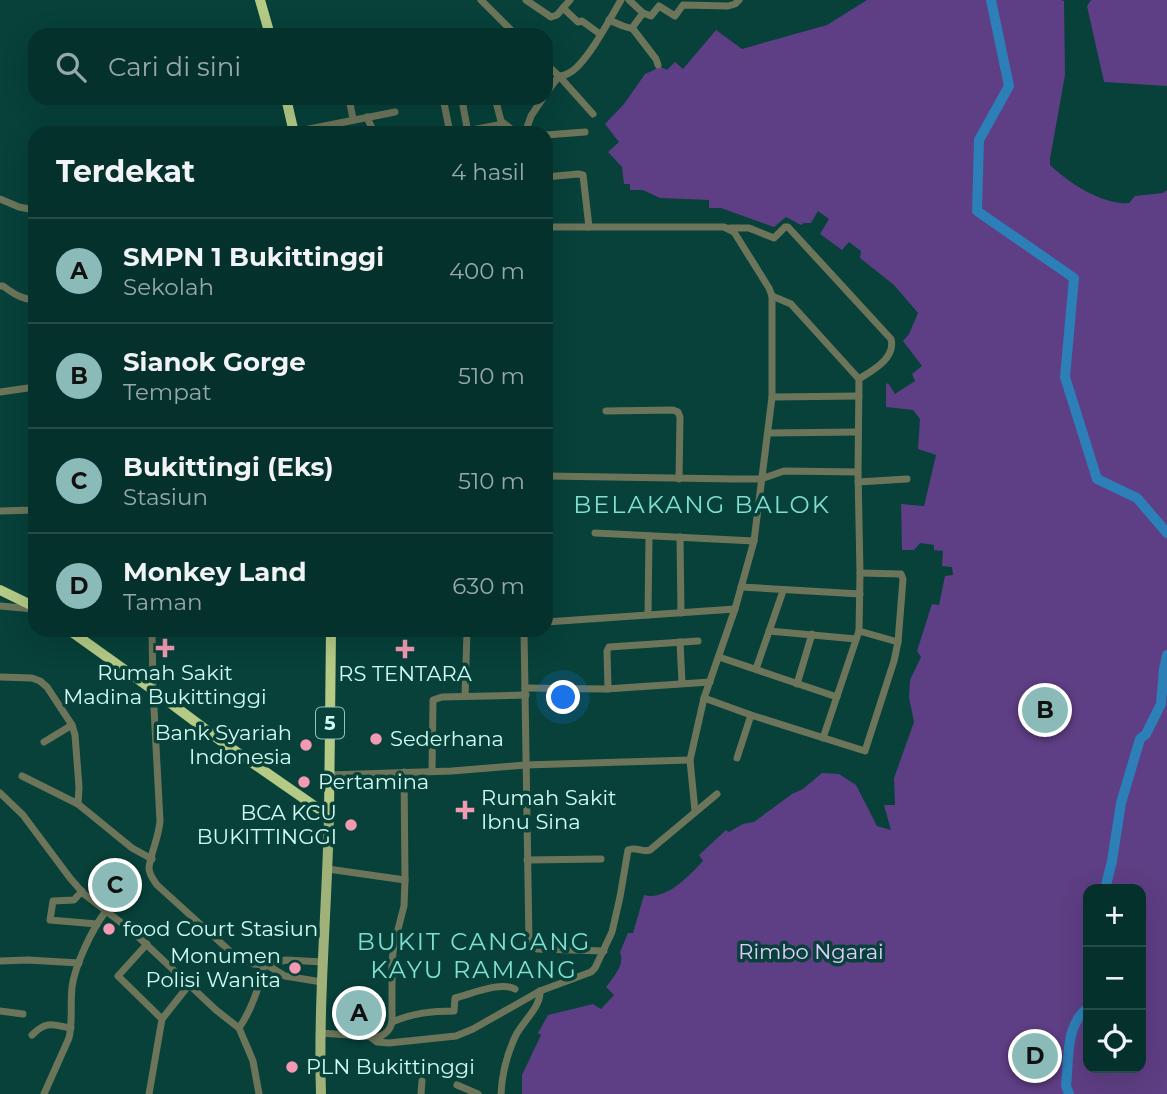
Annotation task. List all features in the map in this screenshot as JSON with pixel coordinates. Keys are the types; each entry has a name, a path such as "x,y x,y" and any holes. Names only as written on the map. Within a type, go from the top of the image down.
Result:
{"highway":[{"path":"260,0 268,28"},
{"path":"287,105 292,126"},
{"path":"0,590 28,604"},
{"path":"79,637 329,816"},
{"name":"5","path":"329,816 331,637"}],"main road":[{"path":"321,1094 320,1033 329,816"}],"street":[{"path":"481,0 509,28"},
{"path":"526,0 551,17 557,15 570,0"},
{"path":"553,84 559,76 568,75 579,65 621,0"},
{"path":"629,0 643,13 651,16 660,6 676,16 683,5 728,6 739,0"},
{"path":"563,8 578,22 582,21 600,34"},
{"path":"632,27 643,13"},
{"path":"609,20 632,27 656,58 658,65"},
{"path":"553,70 593,114"},
{"path":"350,105 353,119"},
{"path":"444,105 449,126"},
{"path":"463,105 466,126"},
{"path":"497,105 500,119 506,126"},
{"path":"527,126 538,105"},
{"path":"324,126 395,111"},
{"path":"368,117 371,126"},
{"path":"494,126 503,124"},
{"path":"553,134 585,132"},
{"path":"553,176 583,175 589,227"},
{"path":"0,199 28,209"},
{"path":"553,227 749,228 774,238 785,227 788,228 891,339 892,349 884,361 859,379"},
{"path":"695,811 690,760 704,698 735,609 754,541 772,397 772,296 729,228"},
{"path":"0,286 18,297 28,299"},
{"path":"772,296 791,304 859,379 860,594 857,635 823,738"},
{"path":"0,392 28,388"},
{"path":"772,397 859,396"},
{"path":"606,411 678,412 679,479"},
{"path":"769,433 858,432"},
{"path":"553,476 761,479 784,471 858,472"},
{"path":"858,482 907,479"},
{"path":"0,511 28,510"},
{"path":"595,533 754,541"},
{"path":"649,536 649,615"},
{"path":"680,537 681,613"},
{"path":"704,698 865,751 898,642 903,576 860,573"},
{"path":"741,587 860,594"},
{"path":"756,669 783,590"},
{"path":"0,606 28,608"},
{"path":"553,622 735,609"},
{"path":"769,631 857,635 898,642"},
{"path":"797,684 812,634"},
{"path":"152,637 160,821 149,867 151,875 157,885 232,953 253,964 265,965 286,960 323,962"},
{"path":"465,696 467,637"},
{"path":"524,637 529,943 537,949 604,951"},
{"path":"608,689 609,648 698,641"},
{"path":"680,642 682,683"},
{"path":"719,657 837,696"},
{"path":"0,677 32,678 40,681 47,687 72,725 79,787 78,804"},
{"path":"432,771 433,699 526,691 710,682"},
{"path":"737,758 751,715"},
{"path":"44,742 72,725"},
{"path":"329,775 690,760"},
{"path":"320,1033 379,1037 385,1034 392,1022 392,961 403,912 405,880 404,772"},
{"path":"22,776 78,804 132,848 152,859"},
{"path":"0,793 23,815 82,891 147,944 239,1028 253,1061 259,1094"},
{"path":"370,1037 377,1042 389,1044 457,1036 540,991 587,974 595,968 611,937 628,850 650,850 717,794"},
{"path":"527,860 601,859"},
{"path":"328,869 405,880"},
{"path":"82,891 74,900 53,901 50,920 97,924"},
{"path":"44,1094 66,1046 71,1028 72,986 79,963 106,911"},
{"path":"147,944 118,976 162,1019"},
{"path":"0,961 79,963"},
{"path":"265,965 285,976 322,982"},
{"path":"239,1028 247,1017 265,965"},
{"path":"149,1094 162,1019 189,985"},
{"path":"392,1022 429,1011 454,1011 455,998 496,987 509,986 515,989"},
{"path":"501,1094 508,1054 517,1034 537,1004 540,991"},
{"path":"0,1011 23,1014"},
{"path":"32,1035 45,1025 71,1028"},
{"path":"421,1094 422,1081"},
{"path":"457,1085 478,1094"}],"green space":[{"name":"Rimbo Ngarai","path":"867,0 1061,0 1064,1 1065,75 1050,165 1097,197 1119,203 1129,203 1135,196 1163,193 1167,190 1167,1094 522,1094 522,1075 548,1015 593,1004 601,1009 614,995 606,987 620,966 620,952 628,933 633,933 644,895 661,894 677,886 703,861 699,855 726,830 729,832 743,824 754,822 822,773 839,774 856,785 877,826 891,830 884,805 895,805 894,778 914,722 909,697 910,680 921,657 917,651 932,604 939,605 945,576 953,575 952,567 942,566 943,551 934,550 934,545 920,543 914,550 902,550 901,504 924,506 936,455 918,449 920,419 913,410 886,407 886,384 888,383 895,394 915,381 912,374 922,366 903,341 918,313 894,285 860,258 861,251 849,242 842,250 820,234 829,219 818,211 811,223 801,225 786,217 774,227 721,208 709,208 709,200 660,198 643,190 630,190 630,184 624,184 622,167 608,152 619,142 605,124 624,104 645,74 659,66 667,70 675,62 683,69 716,30 742,49 827,25"},
{"path":"1091,0 1167,0 1167,86 1104,82 1087,6"}],"waterway":[{"path":"991,0 1009,86 979,140 977,211 1074,278 1065,377 1097,479 1137,498 1167,533"},
{"path":"1106,884 1121,803 1140,739 1146,734 1161,704 1167,655"},
{"path":"1069,1094 1066,1086 1072,1033 1075,1023 1086,1010"}],"place":[{"name":"Rumah Sakit Madina Bukittinggi","path":"165,648"},
{"name":"RS TENTARA","path":"405,649"},
{"name":"Sianok Gorge","path":"1045,710"},
{"name":"Sederhana","path":"376,739"},
{"name":"Bank Syariah Indonesia","path":"306,745"},
{"name":"Pertamina","path":"304,782"},
{"name":"Rumah Sakit Ibnu Sina","path":"465,810"},
{"name":"BCA KCU BUKITTINGGI","path":"351,825"},
{"name":"Bukittingi (Eks)","path":"115,885"},
{"name":"food Court Stasiun","path":"109,929"},
{"name":"Monumen Polisi Wanita","path":"295,968"},
{"name":"SMPN 1 Bukittinggi","path":"359,1013"},
{"name":"Monkey Land","path":"1035,1056"},
{"name":"PLN Bukittinggi","path":"292,1067"}],"district":[{"name":"BELAKANG BALOK","path":"702,505"},
{"name":"BUKIT CANGANG KAYU RAMANG","path":"474,956"}]}
